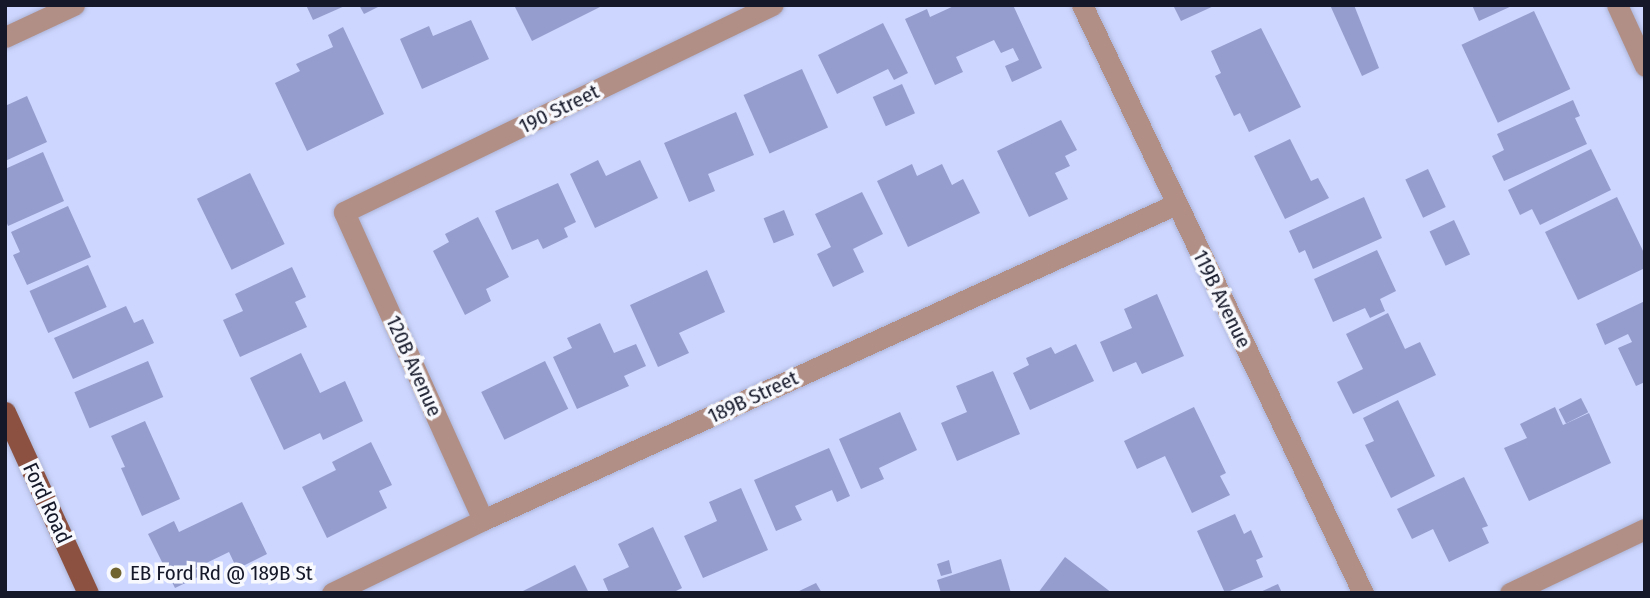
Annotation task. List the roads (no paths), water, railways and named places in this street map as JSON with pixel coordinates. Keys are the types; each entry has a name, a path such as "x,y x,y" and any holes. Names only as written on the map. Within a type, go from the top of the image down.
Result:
{"main road":[{"name":"Ford Road","path":"5,412 88,593"}],"street":[{"path":"5,37 74,5"},
{"name":"190 Street","path":"344,212 773,5"},
{"name":"119B Avenue","path":"1082,5 1363,593"},
{"path":"1617,5 1645,66"},
{"name":"189B Street","path":"332,593 483,520 1176,204"},
{"name":"120B Avenue","path":"344,212 483,520"},
{"path":"1510,593 1645,529"}],"place":[{"name":"EB Ford Rd @ 189B St","path":"116,573"}]}
